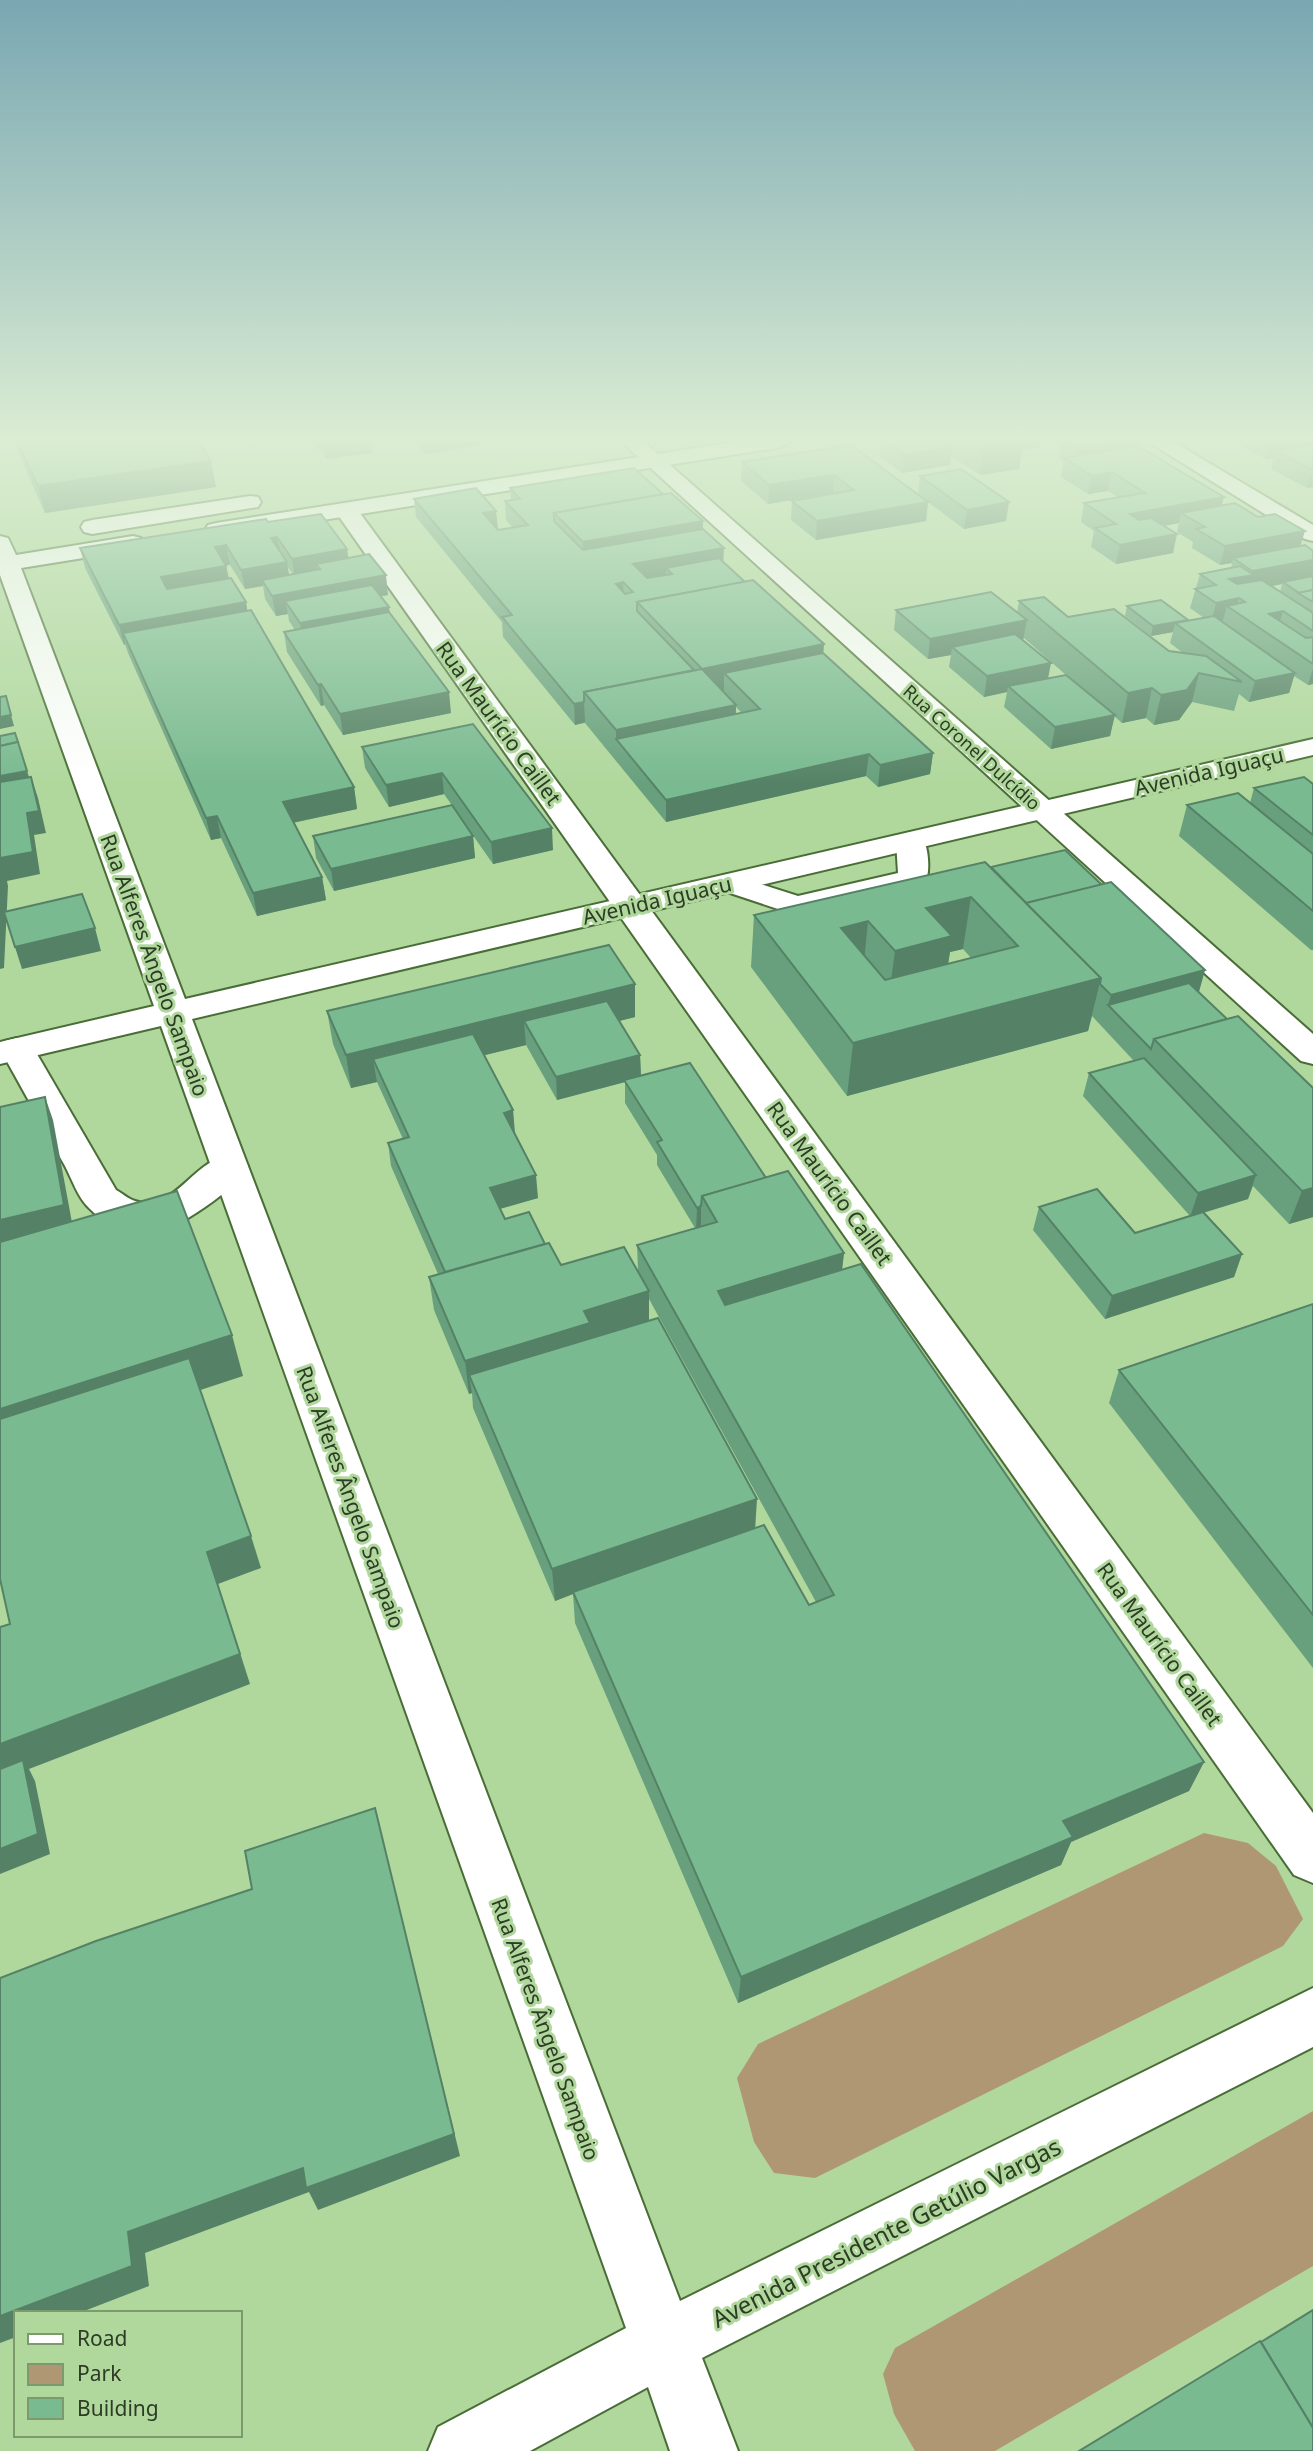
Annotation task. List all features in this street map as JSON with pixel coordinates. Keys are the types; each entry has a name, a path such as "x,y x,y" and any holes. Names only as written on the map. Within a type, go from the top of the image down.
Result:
{"main road":[{"name":"Rua Alferes Ângelo Sampaio","path":"6,555 603,2185 704,2451"},
{"name":"Rua Maurício Caillet","path":"379,555 1313,1857"},
{"name":"Rua Coronel Dulcídio","path":"761,555 1313,1053"},
{"name":"Avenida Iguaçu","path":"8,1051 1313,747"},
{"path":"8,1051 102,1199 129,1215 162,1216 192,1198 229,1166"},
{"name":"Avenida Presidente Getúlio Vargas","path":"462,2451 664,2343 1313,2017"}],"green space":[{"path":"1204,1833 1248,1843 1276,1866 1303,1919 1283,1946 815,2178 774,2173 754,2142 737,2078 758,2044"},
{"path":"1313,2111 1313,2266 995,2451 915,2451 894,2414 883,2374 895,2348"}],"building":[{"path":"84,555 220,555 226,566 161,577 167,589 231,578 246,602 119,625"},
{"path":"232,555 283,555 287,562 241,570"},
{"path":"290,555 312,555 292,559"},
{"path":"370,555 386,575 272,596 262,580 320,569 316,564"},
{"path":"462,555 682,555 633,564 647,578 672,574 666,568 719,558 745,582 637,602 637,611 694,670 584,692 584,702 574,704 502,617 512,615","holes":["623,582 633,592 625,594 616,584"]},
{"path":"1248,555 1313,555 1313,560 1252,571 1233,558"},
{"path":"1240,566 1254,575 1229,579 1237,584 1262,580 1313,613 1313,631 1283,611 1269,614 1306,638 1313,637 1313,664 1227,606 1245,602 1239,598 1216,603 1195,589 1216,585 1200,574"},
{"path":"1313,576 1313,590 1299,593 1283,582"},
{"path":"753,580 824,644 702,669 637,602"},
{"path":"372,585 389,607 300,623 285,601"},
{"path":"1313,590 1313,602 1298,593"},
{"path":"991,592 1027,620 930,639 896,610"},
{"path":"1044,597 1068,617 1114,609 1169,651 1206,656 1242,682 1199,673 1187,690 1161,695 1152,688 1128,693 1019,601"},
{"path":"1161,600 1188,620 1153,626 1127,606"},
{"path":"251,610 354,787 283,802 322,877 253,893 217,816 206,818 123,633"},
{"path":"389,612 449,692 340,714 284,632"},
{"path":"1214,616 1295,673 1255,681 1175,623"},
{"path":"1015,634 1051,663 987,676 952,647"},
{"path":"823,653 933,753 880,765 869,754 666,800 616,739 760,709 724,673"},
{"path":"702,669 736,705 616,730 584,692"},
{"path":"1066,675 1115,715 1055,727 1008,686"},
{"path":"6,696 11,715 0,717 0,697"},
{"path":"473,724 552,828 491,842 442,773 386,785 362,747"},
{"path":"15,733 18,742 0,746 0,736"},
{"path":"18,742 27,771 0,776 0,746"},
{"path":"31,777 39,811 27,813 33,852 0,858 0,782"},
{"path":"1304,777 1313,784 1313,835 1254,788"},
{"path":"1238,793 1313,854 1313,911 1187,805"},
{"path":"452,805 473,836 331,869 313,836"},
{"path":"1065,850 1102,885 1026,903 991,867"},
{"path":"985,862 1101,978 853,1043 754,915","holes":["971,897 1018,946 885,980 841,928 868,921 895,951 952,936 926,908"]},
{"path":"1111,882 1205,970 1111,995 1100,984 1101,978 1026,903"},
{"path":"82,894 95,928 15,947 4,912"},
{"path":"609,945 635,984 346,1055 327,1011"},
{"path":"1189,983 1227,1019 1154,1039 1151,1049 1108,1005"},
{"path":"607,1001 640,1055 556,1077 524,1021"},
{"path":"1238,1016 1313,1088 1313,1188 1302,1191 1154,1039"},
{"path":"473,1034 513,1110 504,1113 536,1175 490,1188 505,1219 529,1212 545,1244 445,1272 388,1143 409,1137 373,1059"},
{"path":"1144,1058 1256,1175 1198,1193 1089,1073"},
{"path":"690,1063 766,1178 702,1196 701,1206 697,1208 657,1142 662,1140 624,1080"},
{"path":"45,1097 64,1205 0,1220 0,1107"},
{"path":"788,1171 844,1253 718,1291 725,1305 861,1264 1204,1762 1063,1821 1073,1837 741,1977 573,1592 764,1525 809,1605 834,1595 637,1245 717,1222 702,1196"},
{"path":"1097,1189 1135,1233 1203,1212 1242,1254 1112,1296 1039,1207"},
{"path":"177,1191 232,1335 0,1409 0,1242"},
{"path":"549,1243 561,1265 624,1247 649,1291 584,1311 590,1323 465,1361 429,1277"},
{"path":"1313,1304 1313,1615 1119,1370"},
{"path":"658,1318 757,1499 552,1569 469,1375"},
{"path":"189,1358 251,1536 207,1552 240,1654 0,1744 0,1627 10,1624 0,1579 0,1419"},
{"path":"23,1760 38,1834 0,1849 0,1769"},
{"path":"375,1808 454,2134 306,2188 303,2168 128,2232 132,2266 0,2316 0,1978 96,1941 252,1889 245,1851"},
{"path":"1313,2310 1313,2428 1261,2342"},
{"path":"1260,2341 1313,2428 1313,2451 1079,2451"}]}
